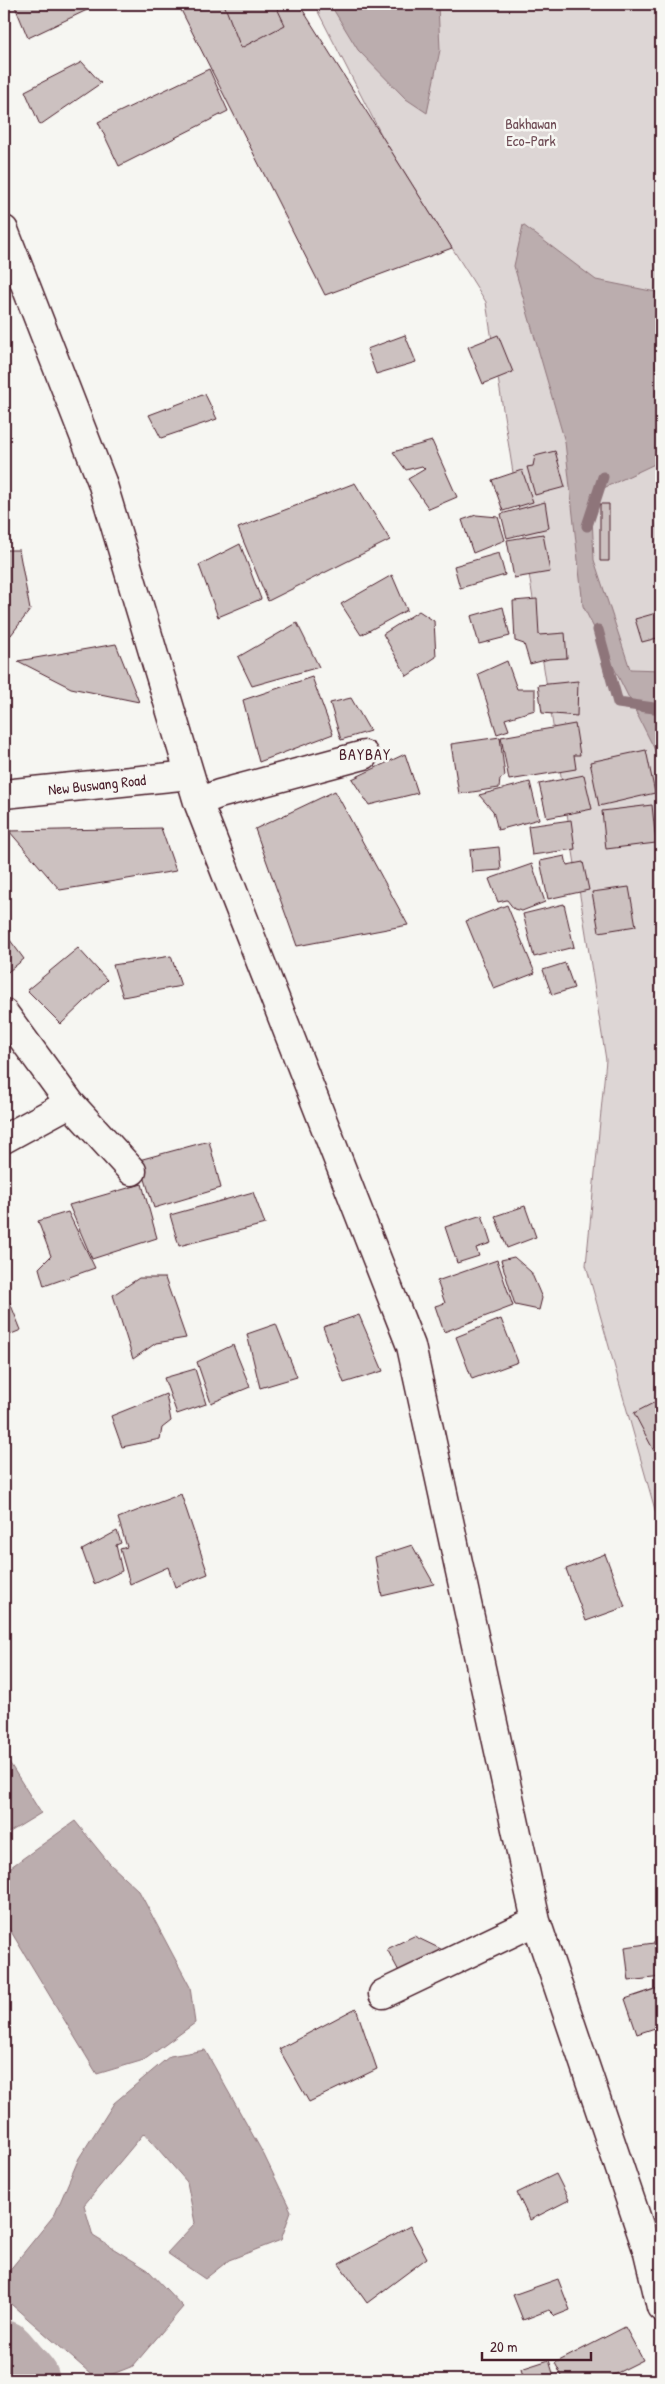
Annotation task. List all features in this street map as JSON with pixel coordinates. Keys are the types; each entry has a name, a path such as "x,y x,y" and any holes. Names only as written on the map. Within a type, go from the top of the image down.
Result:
{"street":[{"path":"4,230 102,482 198,802 411,1346 536,1921 648,2252 661,2308"},
{"path":"198,802 220,794 364,755"},
{"name":"New Buswang Road","path":"4,794 190,775"},
{"path":"4,1013 70,1103 132,1171"},
{"path":"4,1139 70,1103"},
{"path":"383,1994 536,1921"}],"green space":[{"name":"Bakhawan Eco-Park","path":"314,4 661,4 661,1531 586,1265 606,1060 486,302 383,138"}],"shaded area":[{"path":"330,4 438,4 440,50 427,113 406,99 358,50"},
{"path":"523,225 596,280 661,293 661,461 591,494 594,560 630,669 661,670 661,762 583,606 565,442 514,266"},
{"path":"4,1754 41,1813 5,1835 4,1832"},
{"path":"75,1821 109,1863 139,1891 190,1987 195,2023 144,2060 97,2074 4,1920 4,1872"},
{"path":"205,2050 264,2155 291,2211 281,2240 229,2260 205,2279 167,2253 195,2223 187,2182 144,2133 84,2205 93,2236 148,2270 183,2307 133,2366 98,2380 4,2298 4,2277 55,2214 79,2158 114,2103 170,2056"}],"building":[{"path":"14,4 84,4 87,10 28,38"},
{"path":"178,4 299,4 452,248 325,295"},
{"path":"224,4 275,4 285,25 241,48"},
{"path":"82,62 101,83 40,125 25,91"},
{"path":"209,69 228,111 119,166 98,122"},
{"path":"405,335 416,362 376,374 367,349"},
{"path":"498,335 513,372 483,384 468,347"},
{"path":"205,394 217,419 161,438 149,415"},
{"path":"432,441 457,497 429,509 408,479 425,469 422,466 406,470 393,452"},
{"path":"555,451 565,487 535,495 527,467 533,466 535,456"},
{"path":"522,470 533,502 503,511 492,480"},
{"path":"355,483 390,540 268,601 238,528"},
{"path":"545,502 549,528 507,538 501,514"},
{"path":"600,504 609,504 609,561 600,561"},
{"path":"476,515 498,517 505,540 473,553 462,520"},
{"path":"543,534 550,572 514,578 507,540"},
{"path":"240,544 261,599 218,617 199,565"},
{"path":"4,550 19,550 30,610 11,635 4,636"},
{"path":"499,553 505,575 460,588 454,566"},
{"path":"392,575 407,610 361,635 341,604"},
{"path":"537,599 539,635 565,633 567,658 549,659 530,664 524,644 515,641 513,601"},
{"path":"503,607 510,636 479,644 471,616"},
{"path":"419,611 434,621 436,657 407,676 383,634"},
{"path":"660,612 661,637 642,642 635,619"},
{"path":"297,623 319,667 252,686 238,657"},
{"path":"116,644 139,702 71,688 18,661"},
{"path":"507,661 517,689 535,689 535,710 505,719 509,730 497,734 478,674"},
{"path":"312,677 333,734 259,762 243,700"},
{"path":"578,681 577,716 542,713 538,685"},
{"path":"351,698 370,731 341,740 330,703"},
{"path":"575,724 580,755 574,755 576,769 509,780 501,737"},
{"path":"500,737 505,776 500,779 499,788 459,794 451,744"},
{"path":"646,750 655,793 599,806 590,762"},
{"path":"405,754 418,793 369,805 352,779"},
{"path":"584,775 592,809 547,818 539,784"},
{"path":"530,782 539,819 498,830 493,811 479,795"},
{"path":"335,791 408,925 297,946 255,829"},
{"path":"652,805 656,843 606,849 602,811"},
{"path":"571,820 575,849 532,855 528,826"},
{"path":"161,828 176,871 60,890 9,831"},
{"path":"499,847 501,870 472,872 470,850"},
{"path":"565,856 567,865 583,862 589,890 548,899 540,861"},
{"path":"532,864 545,902 522,911 514,909 507,900 498,902 489,879"},
{"path":"629,887 636,926 599,932 592,892"},
{"path":"564,904 574,947 534,957 523,914"},
{"path":"507,905 535,973 494,989 466,921"},
{"path":"4,932 24,959 4,975"},
{"path":"78,948 107,980 61,1024 27,990"},
{"path":"171,956 181,986 123,997 113,965"},
{"path":"565,963 574,988 552,995 543,970"},
{"path":"209,1141 221,1188 154,1208 139,1160"},
{"path":"142,1184 157,1238 92,1259 69,1205"},
{"path":"253,1192 265,1224 179,1246 170,1215"},
{"path":"525,1206 536,1237 507,1248 495,1216"},
{"path":"68,1212 95,1268 44,1286 39,1268 51,1256 38,1221"},
{"path":"482,1215 491,1243 476,1248 479,1256 457,1263 445,1227"},
{"path":"514,1257 531,1272 542,1298 539,1310 515,1305 501,1260"},
{"path":"497,1260 513,1306 444,1332 435,1306 445,1303 437,1281"},
{"path":"139,1278 165,1278 186,1338 156,1343 133,1359 113,1295"},
{"path":"4,1288 21,1330 4,1337"},
{"path":"359,1315 383,1371 344,1383 323,1327"},
{"path":"501,1319 518,1362 472,1379 456,1337"},
{"path":"276,1324 297,1377 260,1388 247,1334"},
{"path":"233,1345 250,1387 211,1403 197,1362"},
{"path":"195,1369 206,1404 177,1414 164,1378"},
{"path":"166,1394 171,1421 162,1428 160,1439 122,1447 111,1416"},
{"path":"661,1399 661,1447 654,1451 634,1413"},
{"path":"181,1494 208,1574 175,1587 168,1567 130,1584 120,1549 127,1547 118,1518"},
{"path":"117,1531 121,1543 116,1545 122,1571 94,1584 82,1550"},
{"path":"412,1545 434,1584 382,1596 375,1557"},
{"path":"605,1554 625,1607 586,1621 566,1569"},
{"path":"414,1936 445,1951 401,1975 387,1949"},
{"path":"661,1942 661,1977 629,1981 625,1947"},
{"path":"661,1987 661,2026 637,2034 625,1999"},
{"path":"356,2008 377,2069 309,2102 279,2049"},
{"path":"556,2174 569,2200 530,2220 517,2193"},
{"path":"410,2226 427,2258 367,2303 339,2264"},
{"path":"558,2279 570,2310 555,2316 549,2310 523,2320 513,2295"},
{"path":"625,2327 643,2360 603,2380 564,2380 555,2363"},
{"path":"549,2360 555,2380 524,2380 521,2369"}],"waterway":[{"path":"587,526 603,477"},
{"path":"598,630 618,703 661,709"},
{"path":"4,2353 27,2380"}],"district":[{"name":"BAYBAY","path":"365,754"}]}
